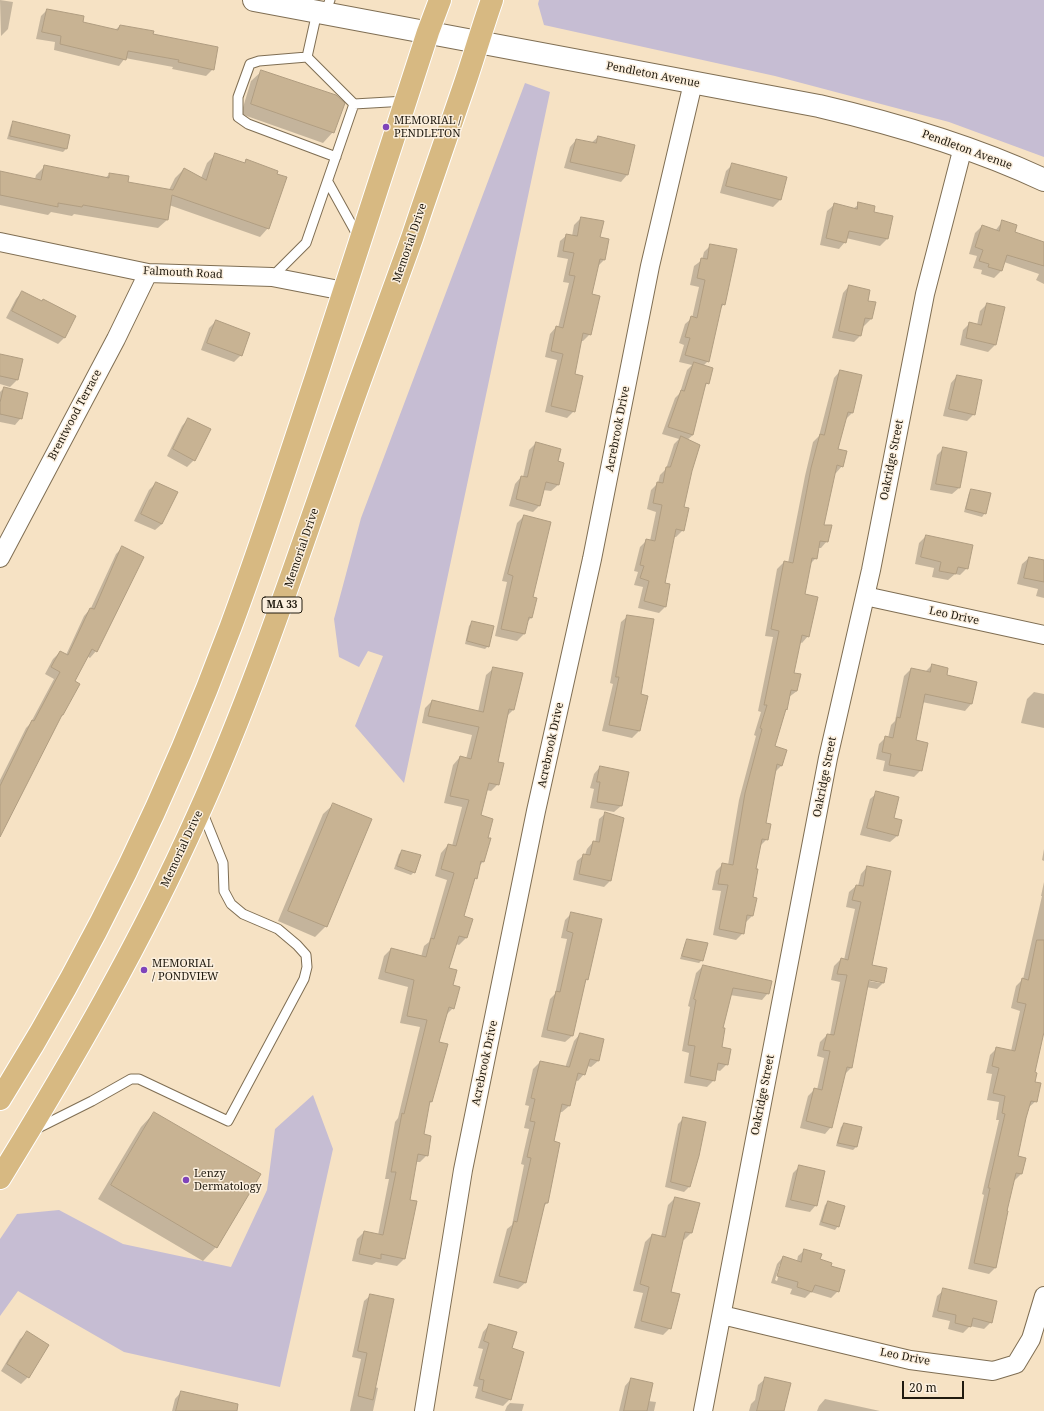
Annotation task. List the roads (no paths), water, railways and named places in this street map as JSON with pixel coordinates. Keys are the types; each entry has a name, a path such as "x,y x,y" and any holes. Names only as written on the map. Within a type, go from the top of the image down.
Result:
{"main road":[{"path":"0,1100 53,1010 124,874 183,746 231,626 255,559 428,32 440,0"},
{"name":"Memorial Drive","path":"0,1178 85,1037 125,965 162,892 201,808 261,663 286,596 340,437 410,243 492,0"}],"street":[{"name":"Pendleton Avenue","path":"254,0 324,8 478,42 819,106 894,125 963,147 1026,171 1044,180"},
{"name":"Acrebrook Drive","path":"424,1411 463,1170 538,803 605,493 650,266 693,83"},
{"name":"Oakridge Street","path":"703,1411 827,766 865,596 925,294 963,147"},
{"name":"Falmouth Road","path":"0,242 148,273 272,277 344,291"},
{"name":"Brentwood Terrace","path":"0,558 6,533 116,339 148,273"},
{"name":"Leo Drive","path":"865,596 1044,635"},
{"name":"Leo Drive","path":"722,1315 910,1360 993,1371 1016,1364 1031,1339 1044,1296"}],"lane":[{"path":"307,57 324,8"},
{"path":"336,157 248,124 238,116 238,97 250,64 259,61 307,57 354,104 406,101"},
{"path":"272,277 306,243 354,104"},
{"path":"328,182 360,241"},
{"path":"27,1134 96,1099 131,1079 138,1079 228,1121 301,985 307,967 306,955 278,929 243,914 231,904 224,891 223,863 201,808"}],"place":[{"name":"MEMORIAL / PENDLETON","path":"386,127"},
{"name":"MEMORIAL / PONDVIEW","path":"144,970"},
{"name":"Lenzy Dermatology","path":"186,1180"}]}
